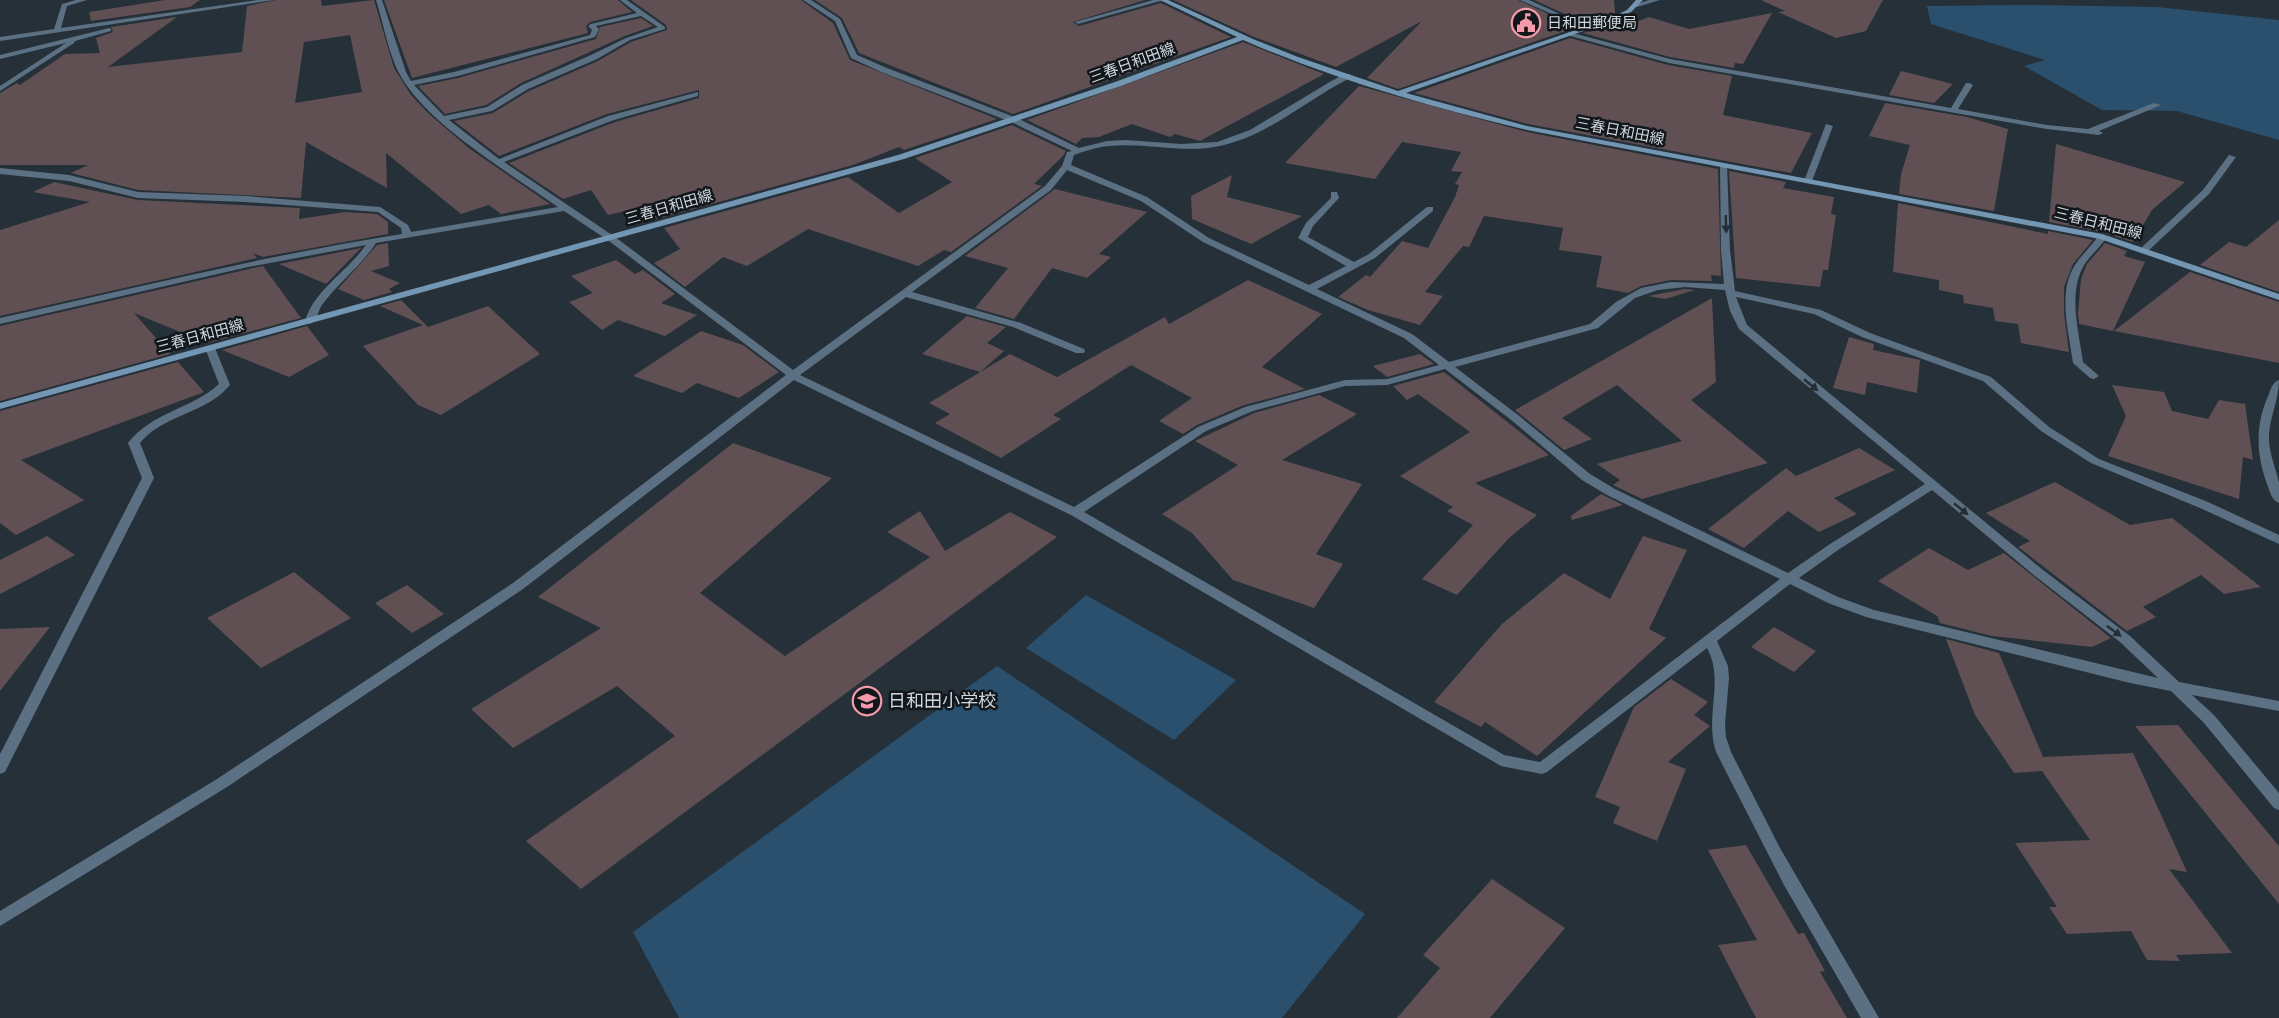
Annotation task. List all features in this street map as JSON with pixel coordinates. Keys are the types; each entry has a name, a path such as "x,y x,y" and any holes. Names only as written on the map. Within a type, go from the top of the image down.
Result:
{"main road":[{"path":"1162,0 1245,37"},
{"path":"1397,94 1588,28 1638,2"},
{"name":"三春日和田線","path":"0,406 612,239 901,157 1014,120 1245,37 1397,94 1527,128 2102,237 2279,297"}],"street":[{"path":"57,31 64,4 84,0"},
{"path":"0,39 271,0"},
{"path":"379,0 396,55 409,84 442,119 498,162 612,239 793,375 1075,512 1501,760 1542,768 1789,579 1834,547 1932,485"},
{"path":"442,119 489,109 525,87 594,57 628,39 663,28 623,0"},
{"path":"806,0 838,20 854,56 884,70 1014,120 1077,150"},
{"path":"1078,22 1162,0"},
{"path":"1523,0 1588,28"},
{"path":"1638,2 1657,0"},
{"path":"0,57 168,14"},
{"path":"409,84 593,36 596,29 591,26 593,25 642,14"},
{"path":"1569,34 1669,62 2099,134"},
{"path":"0,89 76,38"},
{"path":"0,919 222,783 518,586 793,375 1048,188 1066,166 1067,158 1077,150 1110,142 1200,146 1228,141 1259,129 1301,101 1347,76"},
{"path":"1953,111 1970,85"},
{"path":"498,162 600,122 695,94"},
{"path":"2087,132 2157,105"},
{"path":"1808,181 1830,126"},
{"path":"2144,250 2206,192 2232,157"},
{"path":"1066,166 1144,199 1206,240 1408,336 1594,482 1789,579 1871,614 2119,675 2279,706"},
{"path":"1724,166 1729,290 1736,315 1743,327 1932,485 2125,639 2209,719 2279,804"},
{"path":"0,171 69,178 138,195 246,199 380,210 405,227 407,234"},
{"path":"1334,194 1335,198 1309,225 1302,237 1354,266"},
{"path":"0,321 284,257 407,234 505,221 566,208"},
{"path":"1309,289 1354,266 1393,240 1430,208"},
{"path":"2094,376 2078,363 2071,306 2073,279 2102,237"},
{"path":"309,321 314,308 362,258 374,240"},
{"path":"1075,512 1219,420 1289,397 1345,383 1387,382 1594,326 1620,303 1656,287 1679,284 1729,290 1817,312 1866,334 1987,379 2045,429 2095,461 2204,505 2279,540"},
{"path":"904,293 1017,325 1080,351"},
{"path":"0,768 148,478 134,443 142,430 214,398 225,385 210,348"},
{"path":"2279,383 2270,402 2262,447 2279,499"},
{"path":"1710,641 1721,657 1723,675 1719,737 1763,832 1870,1018"}],"shaded area":[{"path":"1927,6 2157,7 2279,20 2279,140 2177,111 2102,110 2024,66 2045,60 1931,24"},
{"path":"1086,595 1236,680 1174,740 1026,648"},
{"path":"997,666 1365,914 1282,1018 679,1018 633,932"}],"building":[{"path":"165,0 200,0 190,7 91,21 89,12"},
{"path":"276,0 321,0 322,6 374,0 394,68 411,95 428,113 470,149 550,204 501,214 489,205 461,214 386,153 387,188 306,142 301,198 138,190 71,173 88,165 0,165 0,93 17,83 20,85 65,54 100,53 96,38 113,32 111,27 177,17 108,67 242,52 247,6","holes":["350,35 362,92 295,103 304,42"]},
{"path":"384,0 618,0 632,12 590,22 586,26 588,33 412,78"},
{"path":"631,0 801,0 833,23 850,60 997,119 904,150 899,147 853,165 657,219 647,206 608,215 591,190 563,199 509,163 615,122 699,98 699,90 607,114 499,156 454,121 493,113 529,91 598,61 631,42 667,30 666,25"},
{"path":"815,0 1145,0 1073,22 1079,26 1161,3 1231,37 1013,114 859,53 842,18"},
{"path":"1173,0 1518,0 1577,27 1398,89 1367,78 1422,21 1336,67 1254,37"},
{"path":"1534,0 1614,0 1615,13 1587,24"},
{"path":"1761,0 1883,0 1866,31 1836,38 1778,12 1785,11"},
{"path":"1772,13 1743,64 1735,63 1734,68 1670,57 1583,33 1616,22 1616,30 1649,17 1689,29"},
{"path":"641,18 653,26 625,36 521,83 486,105 445,114 418,86 458,78 596,39 600,27"},
{"path":"1570,38 1668,65 1732,76 1723,115 1812,133 1791,173 1528,124 1414,93"},
{"path":"1243,42 1324,74 1200,141 1175,134 1170,137 1132,124 1099,137 1082,138 1076,144 1027,120"},
{"path":"1901,71 1953,84 1934,103 1889,95"},
{"path":"1359,86 1527,132 1718,169 1721,276 1711,275 1712,281 1671,280 1641,286 1628,293 1596,287 1602,256 1559,250 1563,228 1484,216 1469,247 1463,246 1425,292 1443,296 1420,325 1368,310 1338,297 1366,275 1370,277 1402,241 1428,248 1455,197 1459,185 1455,184 1462,172 1451,171 1461,152 1402,142 1375,179 1285,163"},
{"path":"1885,103 1967,117 2008,129 1994,211 1899,194 1901,174 1910,145 1869,136"},
{"path":"1012,125 1066,151 1034,184 1042,186 951,252 944,250 918,266 808,229 747,266 723,257 685,287 654,263 680,249 664,228 848,177 899,213 952,182 915,158"},
{"path":"2056,144 2185,182 2152,210 2133,242 2102,232 2049,222"},
{"path":"1729,171 1786,182 1783,188 1834,197 1831,214 1836,215 1828,270 1823,270 1820,287 1736,278"},
{"path":"1232,175 1227,197 1302,216 1251,244 1192,219 1191,196"},
{"path":"54,182 138,200 300,208 299,219 345,212 377,214 388,222 388,234 263,257 253,253 257,258 0,316 0,230 90,202 33,192"},
{"path":"1055,189 1147,212 1099,254 1111,257 1087,278 1052,268 1014,319 975,308 1008,268 965,256"},
{"path":"1898,203 2048,234 2048,231 2093,240 2073,264 2064,287 2064,313 2069,352 2021,343 2018,324 1995,321 1993,308 1964,303 1963,295 1939,290 1939,280 1893,272"},
{"path":"2279,220 2279,292 2200,265 2229,242 2246,247"},
{"path":"388,243 389,266 371,271 400,283 389,289 392,292 364,300 338,289 377,245"},
{"path":"2105,243 2127,251 2124,256 2145,262 2113,331 2079,324 2078,314 2081,279 2087,264"},
{"path":"361,248 326,284 279,264"},
{"path":"616,260 635,274 643,270 675,294 661,303 697,315 665,336 618,320 602,330 569,302 593,293 571,276"},
{"path":"263,266 301,318 207,343 134,313 170,354 0,401 0,326"},
{"path":"2190,272 2279,302 2279,363 2114,331"},
{"path":"1248,280 1322,314 1262,367 1305,389 1244,405 1197,425 1183,434 1159,421 1192,398 1131,365 1053,415 1061,419 1001,458 935,423 950,414 929,403 1010,354 1057,377 1165,317 1169,324"},
{"path":"1685,289 1695,290 1665,299 1648,296"},
{"path":"1712,298 1716,382 1691,400 1768,463 1642,499 1613,485 1620,480 1597,464 1682,441 1617,385 1562,418 1592,439 1564,450 1515,410"},
{"path":"401,300 428,327 488,306 540,354 441,415 418,405 363,346 423,325 380,306"},
{"path":"967,316 1006,327 987,343 1004,351 980,372 922,354"},
{"path":"307,326 329,355 289,377 222,350"},
{"path":"701,331 743,345 779,372 739,398 697,383 682,393 633,376"},
{"path":"1849,337 1874,344 1873,350 1920,360 1917,393 1867,382 1865,395 1833,388"},
{"path":"1420,354 1434,364 1387,377 1373,366"},
{"path":"178,362 204,392 21,460 84,500 16,535 0,523 0,411"},
{"path":"1444,372 1549,455 1475,483 1537,515 1509,538 1457,595 1422,579 1473,525 1447,511 1453,507 1400,476 1470,432 1418,394 1407,400 1393,386"},
{"path":"2112,385 2164,392 2172,411 2208,419 2219,400 2245,404 2253,460 2243,457 2239,499 2108,456 2126,416"},
{"path":"1319,395 1357,414 1282,460 1362,484 1316,554 1343,564 1314,608 1233,580 1192,533 1162,514 1238,465 1195,441 1254,413"},
{"path":"733,443 832,478 700,593 785,656 930,557 887,532 920,511 945,551 1010,512 1057,537 581,889 526,841 675,736 617,686 513,748 471,709 601,628 538,597"},
{"path":"1859,448 1895,470 1834,498 1857,514 1819,532 1788,511 1744,548 1708,529 1786,468 1796,476"},
{"path":"2055,482 2130,525 2172,518 2261,587 2224,594 2201,575 2143,607 2156,617 2127,631 2018,547 2030,541 1986,513"},
{"path":"1601,494 1623,505 1572,520 1571,516"},
{"path":"47,536 75,555 0,594 0,560"},
{"path":"1643,536 1687,550 1649,629 1666,638 1537,756 1485,722 1481,727 1434,702 1501,625 1564,573 1610,599"},
{"path":"1929,548 1968,570 2004,553 2111,638 2092,647 1992,636 1940,623 1937,616 1878,581"},
{"path":"294,572 351,618 261,668 207,618"},
{"path":"407,585 444,614 412,633 375,603"},
{"path":"50,627 0,691 0,629"},
{"path":"1774,627 1816,651 1794,672 1751,647"},
{"path":"1946,639 1999,653 2043,757 2133,753 2187,872 2169,869 2232,953 2176,955 2180,961 2147,960 2131,931 2067,934 2049,907 2057,907 2015,843 2090,840 2042,771 2014,773 1975,715"},
{"path":"1671,679 1708,702 1694,715 1710,726 1668,762 1686,769 1657,841 1613,823 1620,807 1595,797 1634,707"},
{"path":"2178,725 2279,846 2279,904 2135,726"},
{"path":"1746,845 1798,934 1804,933 1825,971 1820,972 1847,1018 1756,1018 1718,945 1757,940 1708,850"},
{"path":"1492,879 1565,928 1490,1018 1397,1018 1440,968 1423,955"}],"place":[{"name":"日和田郵便局","path":"1526,23"},
{"name":"日和田小学校","path":"867,701"}]}
